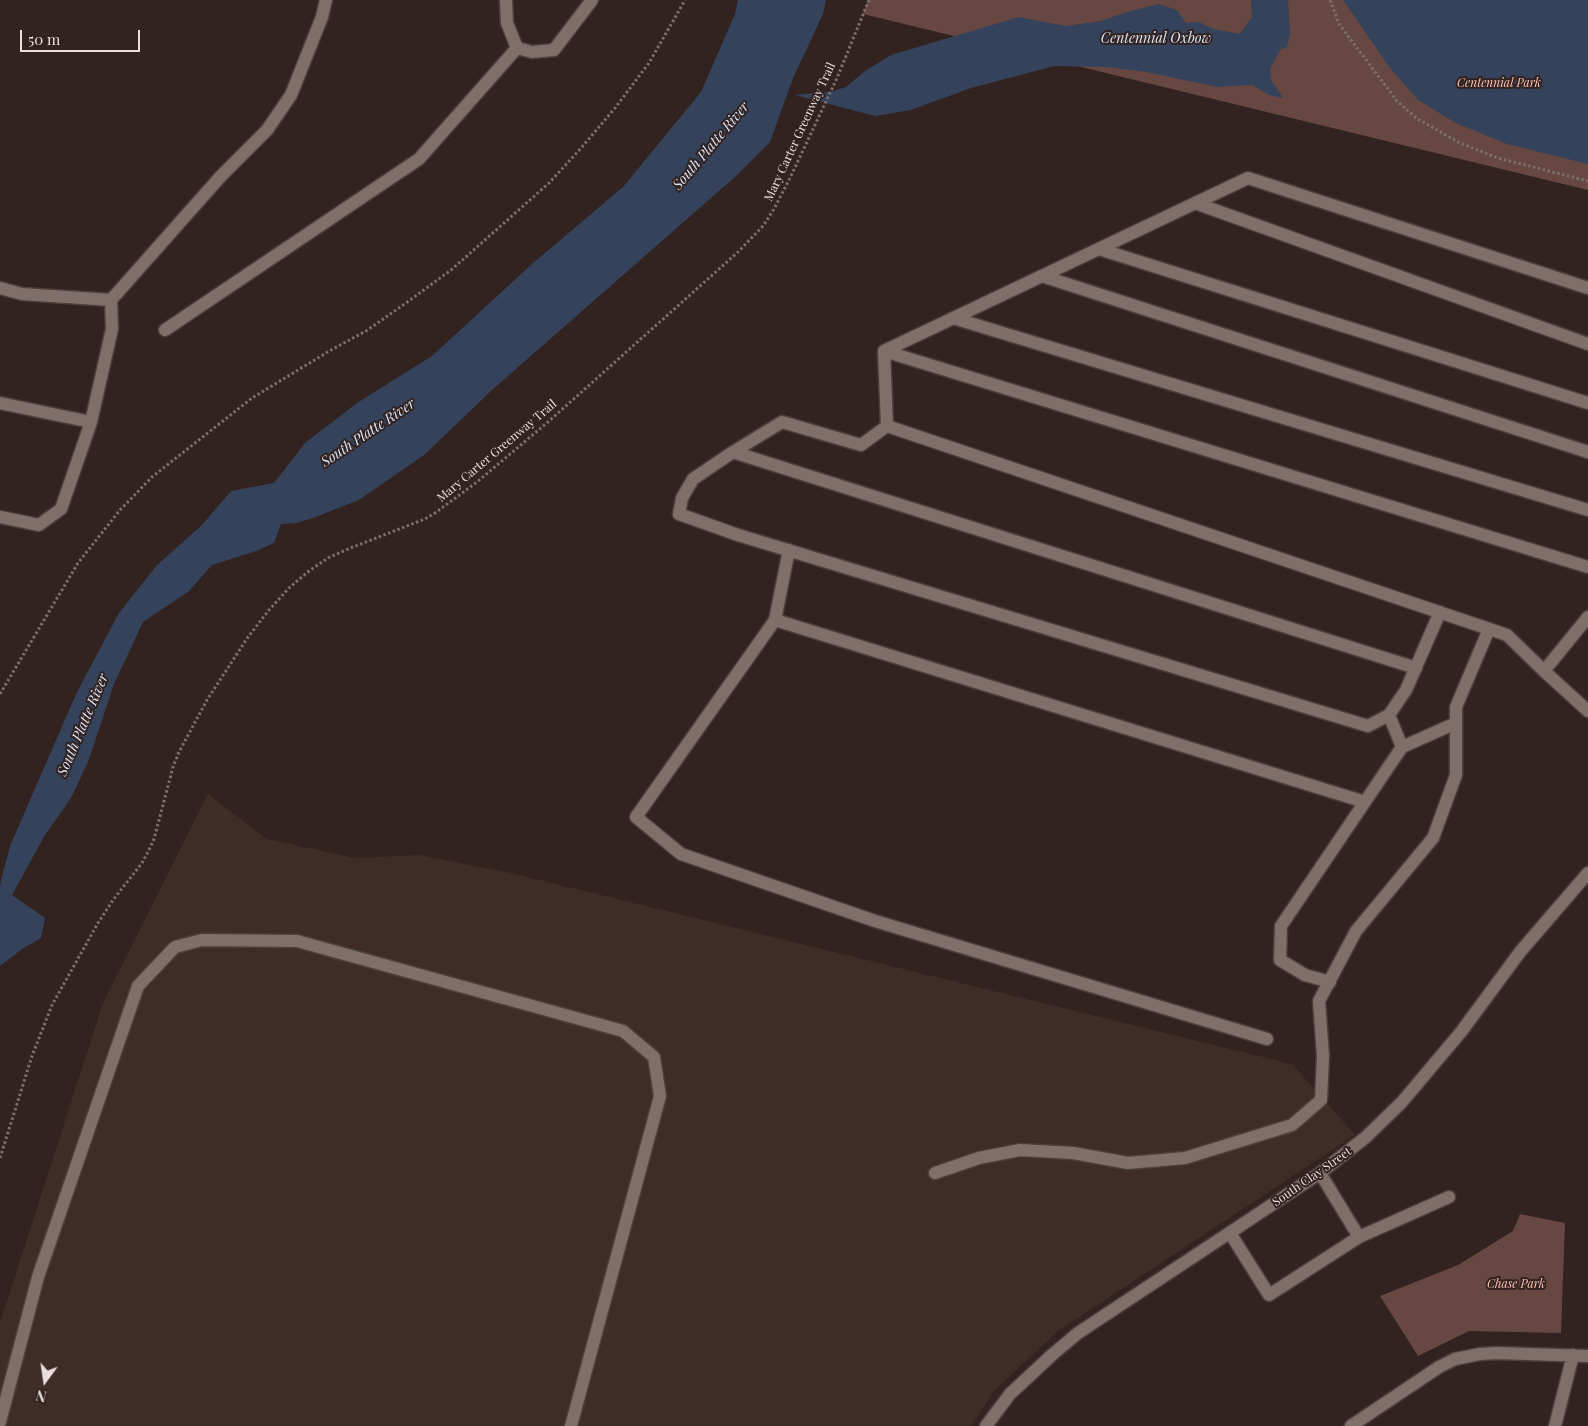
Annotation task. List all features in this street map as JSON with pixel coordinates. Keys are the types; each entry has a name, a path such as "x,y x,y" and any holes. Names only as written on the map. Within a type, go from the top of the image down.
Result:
{"street":[{"path":"0,517 39,525 61,509 90,422 112,329 111,300 221,176 267,130 291,95 322,17 326,0"},
{"path":"506,0 507,22 517,48"},
{"path":"517,48 532,52 554,50 592,0"},
{"path":"166,330 419,159 517,48"},
{"path":"884,351 1248,178 1588,288"},
{"path":"1195,202 1588,344"},
{"path":"1099,249 1588,403"},
{"path":"1042,276 1588,452"},
{"path":"0,288 22,294 111,300"},
{"path":"953,318 1588,510"},
{"path":"884,351 887,426"},
{"path":"884,351 1588,567"},
{"path":"0,403 90,422"},
{"path":"887,426 860,446 782,422 693,478 682,498 679,514 789,550 1368,726 1389,715 1406,690 1440,612"},
{"path":"887,426 1507,635 1588,711"},
{"path":"733,452 1416,668"},
{"path":"789,550 775,620 636,817 681,854 875,921 1267,1039"},
{"path":"1544,671 1588,617"},
{"path":"775,620 1365,802"},
{"path":"935,1173 979,1158 1020,1150 1072,1153 1128,1162 1185,1158 1292,1125 1321,1100 1323,1056 1320,1001 1356,931 1433,838 1456,775 1456,707 1488,629"},
{"path":"1389,715 1402,747"},
{"path":"1330,982 1306,975 1280,960 1282,926 1402,747 1456,723"},
{"name":"South Clay Street","path":"986,1426 1010,1394 1072,1338 1320,1172 1366,1137 1402,1102 1460,1032 1520,952 1588,873"},
{"path":"0,1422 38,1277 138,986 176,947 202,940 230,940 297,941 336,951 623,1031 654,1057 660,1096 571,1426"},
{"path":"1320,1172 1358,1237"},
{"path":"1230,1233 1269,1295 1358,1237 1450,1197"},
{"path":"1351,1426 1439,1367 1455,1359 1498,1353 1588,1356"},
{"path":"1555,1426 1573,1355"}],"path":[{"path":"0,694 78,563 120,510 152,477 252,398 366,331 451,270 549,183 615,108 649,63 684,0"},
{"name":"Mary Carter Greenway Trail","path":"0,1158 32,1056 52,1005 98,923 148,852 160,818 173,767 188,733 225,670 269,610 289,588 328,558 366,541 413,525 436,513 451,502 548,422 738,252 763,226 774,209 837,78 869,0"},
{"path":"1330,0 1339,24 1397,101 1416,118 1458,142 1498,158 1588,181"}],"shaded area":[{"path":"208,794 267,839 355,858 420,855 511,873 1292,1064 1355,1135 1058,1331 993,1392 971,1426 0,1426 0,1323 103,1003"}],"green space":[{"name":"Centennial Park","path":"868,0 1588,0 1588,190 863,14"},
{"name":"Chase Park","path":"1520,1214 1565,1223 1561,1333 1469,1331 1418,1356 1380,1296 1458,1265 1513,1231"}],"water":[{"name":"South Platte River","path":"738,0 826,0 823,14 793,78 770,142 736,176 492,390 424,455 359,500 313,518 296,523 281,524 274,543 256,551 212,565 188,592 143,622 114,684 88,762 71,798 45,835 12,895 45,918 41,938 22,949 0,966 0,885 10,846 77,692 119,613 157,565 202,525 231,491 274,483 305,443 357,403 432,356 532,264 623,187 701,92 735,14"},
{"name":"Centennial Oxbow","path":"1251,0 1288,0 1290,33 1287,47 1281,49 1270,69 1271,80 1283,98 1269,95 1252,85 1217,87 1147,72 1106,67 1054,66 971,88 911,110 875,116 795,95 834,91 846,87 865,71 891,55 1019,17 1065,26 1101,21 1159,4 1177,10 1186,23 1199,22 1213,29 1240,34 1252,17"},
{"path":"1343,0 1588,0 1588,164 1507,144 1456,123 1418,100 1390,68"}]}
